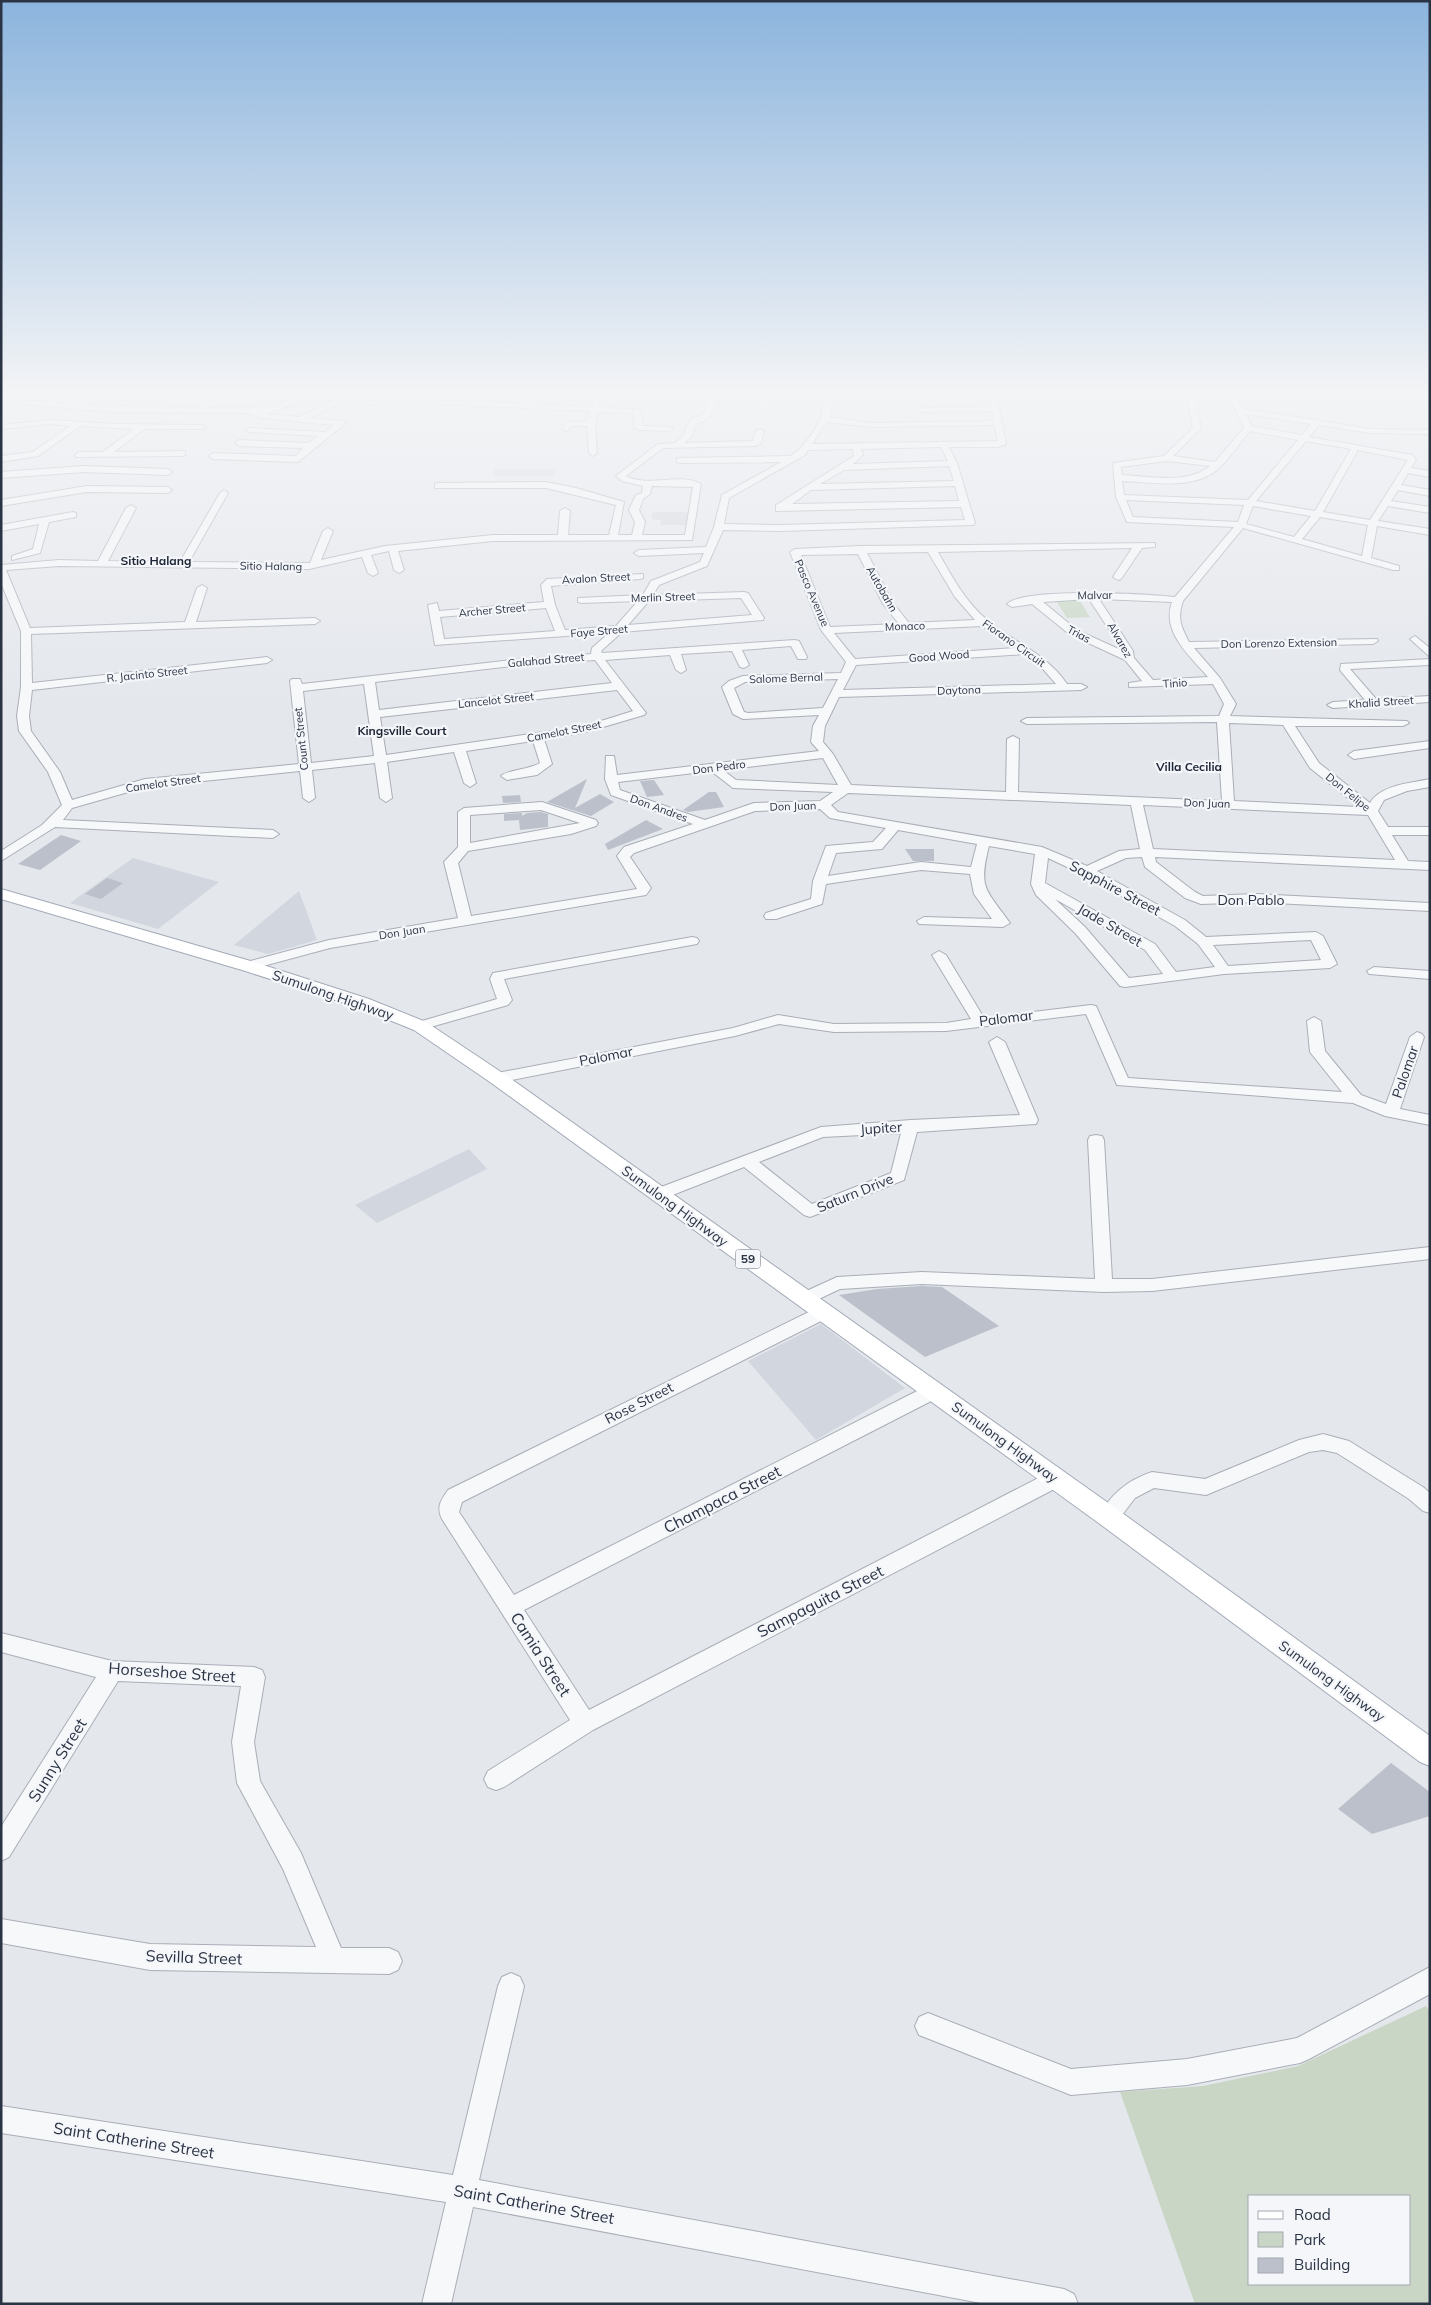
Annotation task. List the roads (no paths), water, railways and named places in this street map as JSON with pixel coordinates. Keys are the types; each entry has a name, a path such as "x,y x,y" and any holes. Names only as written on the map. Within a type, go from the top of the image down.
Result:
{"main road":[{"name":"Sumulong Highway","path":"1,894 248,966 363,1003 420,1026 497,1078 1055,1478 1430,1753"}],"street":[{"path":"1,503 34,498"},
{"path":"183,564 221,498"},
{"path":"602,498 620,504 613,536"},
{"path":"637,536 640,522 634,510 640,498"},
{"name":"Sitio Halang","path":"1,569 33,564 102,563 314,565 393,549 493,538 637,536 688,538 696,498"},
{"path":"597,656 596,650 619,629 646,598 655,583 694,570 704,564 719,526 726,498"},
{"path":"779,507 793,498"},
{"path":"719,526 780,528 970,523 963,498"},
{"path":"1120,498 1130,520 1241,525 1396,568"},
{"path":"1132,498 1250,503 1430,532"},
{"path":"1228,804 1223,719 1230,704 1216,680 1186,645 1174,624 1174,611 1178,600 1241,525 1250,503 1254,498"},
{"path":"1297,539 1318,513 1327,498"},
{"path":"1366,559 1373,522 1389,498"},
{"path":"1385,503 1430,510"},
{"path":"779,507 965,504"},
{"path":"779,507 780,528"},
{"path":"102,563 131,508"},
{"path":"563,536 565,511"},
{"path":"1,528 73,516"},
{"path":"1,562 37,551 45,520"},
{"path":"314,565 328,531"},
{"path":"860,550 1152,544"},
{"path":"1118,577 1139,545"},
{"path":"393,549 399,570"},
{"path":"638,553 708,550"},
{"name":"Pasco Avenue","path":"852,662 826,630 794,552 860,550"},
{"name":"Autobahn","path":"860,550 888,604 906,626"},
{"name":"Fiorano Circuit","path":"932,550 960,600 984,623 1044,662 1063,687"},
{"path":"365,554 369,559 373,573"},
{"path":"1,569 26,631 27,688 23,716 25,731 54,772 68,805 52,823 1,857"},
{"name":"Avalon Street","path":"561,634 550,605 546,585 550,581 640,576"},
{"path":"190,624 202,588"},
{"name":"Merlin Street","path":"582,600 744,595 759,618"},
{"name":"Malvar","path":"1012,604 1034,600 1092,595 1126,595 1178,600"},
{"name":"Alvarez","path":"1092,595 1128,651 1129,658 1150,684"},
{"name":"Trias","path":"1034,600 1073,632 1129,658"},
{"name":"Archer Street","path":"440,643 434,610 550,605"},
{"name":"Faye Street","path":"440,643 759,618"},
{"path":"26,631 315,621"},
{"name":"Monaco","path":"826,630 984,623"},
{"path":"1415,639 1430,654"},
{"name":"Don Lorenzo Extension","path":"1186,645 1373,641"},
{"name":"Galahad Street","path":"296,684 369,680 513,663 597,656 795,643 802,658"},
{"path":"735,647 744,665"},
{"path":"674,651 681,670"},
{"name":"Good Wood","path":"852,662 1026,651"},
{"name":"Camelot Street","path":"68,805 145,783 304,768 537,738 586,729 640,713 597,656"},
{"name":"R. Jacinto Street","path":"27,688 267,660"},
{"path":"846,788 827,754 817,742 819,726 852,662"},
{"path":"1374,703 1345,670 1345,666 1430,662"},
{"name":"Salome Bernal","path":"828,711 747,717 740,714 728,687 733,682 743,679 844,676"},
{"path":"369,680 386,798"},
{"name":"Tinio","path":"1133,685 1216,680"},
{"name":"Count Street","path":"296,684 304,768 309,798"},
{"name":"Lancelot Street","path":"374,714 618,686"},
{"name":"Daytona","path":"837,694 1080,687"},
{"name":"Khalid Street","path":"1333,705 1430,699"},
{"path":"1026,721 1223,719 1287,722 1403,723"},
{"name":"Don Felipe","path":"1287,722 1314,766 1372,811 1404,865"},
{"path":"507,776 533,772 546,764 537,738"},
{"path":"1012,795 1013,739"},
{"path":"1354,755 1430,744"},
{"path":"459,748 470,783"},
{"name":"Don Pedro","path":"611,779 827,754"},
{"path":"610,759 611,779"},
{"path":"713,767 733,784 846,788"},
{"name":"Don Andres","path":"611,779 615,792 706,824"},
{"path":"1372,811 1379,798 1404,788 1430,783"},
{"name":"Don Juan","path":"248,966 329,944 641,892 644,888 623,856 628,850 754,807 823,805 846,788 1372,811"},
{"name":"Don Pablo","path":"1136,800 1150,864 1190,896 1200,900 1257,898 1430,907"},
{"name":"Sapphire Street","path":"823,805 834,814 1042,851 1087,871 1180,923 1203,941 1224,970"},
{"path":"464,848 464,812 542,806 592,823 571,830 464,848 452,862 465,921"},
{"path":"52,823 273,834"},
{"path":"771,916 817,901 820,881 831,849 877,846 895,826"},
{"path":"1384,831 1430,831"},
{"path":"924,921 1003,923 977,889 976,871 984,842"},
{"path":"1042,851 1038,884 1043,896 1080,930 1125,983 1224,970 1330,964 1330,960 1316,936 1203,941"},
{"path":"1087,871 1124,854 1149,853 1430,866"},
{"path":"820,881 920,866 976,871"},
{"name":"Jade Street","path":"1038,884 1150,947 1173,977"},
{"path":"420,1026 503,1002 505,1000 497,978 498,976 692,941"},
{"path":"939,955 979,1021"},
{"path":"1374,971 1430,975"},
{"name":"Palomar","path":"497,1078 735,1032 778,1020 834,1028 946,1027 979,1021 1091,1009 1122,1082 1355,1098 1391,1112 1417,1038"},
{"path":"1314,1021 1318,1052 1355,1098"},
{"name":"Jupiter","path":"659,1194 822,1132 1030,1120 997,1042"},
{"path":"1391,1112 1430,1120"},
{"name":"Saturn Drive","path":"747,1161 810,1211 898,1176 911,1126"},
{"path":"1096,1140 1104,1286"},
{"name":"Rose Street","path":"455,1496 814,1306 836,1282 922,1278 1104,1286 1152,1285 1430,1253"},
{"name":"Champaca Street","path":"510,1607 934,1391"},
{"path":"1109,1517 1128,1492 1152,1480 1206,1487 1306,1445 1323,1442 1342,1446 1416,1493 1430,1506"},
{"name":"Sampaguita Street","path":"585,1723 1055,1478"},
{"name":"Camia Street","path":"455,1496 449,1504 449,1513 585,1723"},
{"name":"Horseshoe Street","path":"1,1642 112,1671 254,1677 243,1742 249,1782 292,1861 334,1960"},
{"name":"Sunny Street","path":"1,1848 112,1671"},
{"path":"496,1778 585,1723"},
{"name":"Sevilla Street","path":"1,1932 150,1958 389,1961"},
{"path":"928,2026 1071,2082 1186,2072 1300,2050 1430,1980"},
{"path":"436,2304 511,1986"},
{"name":"Saint Catherine Street","path":"1,2119 463,2191 1064,2304"}],"district":[{"name":"Sitio Halang","path":"156,561"},
{"name":"Kingsville Court","path":"402,731"},
{"name":"Villa Cecilia","path":"1189,767"}]}
